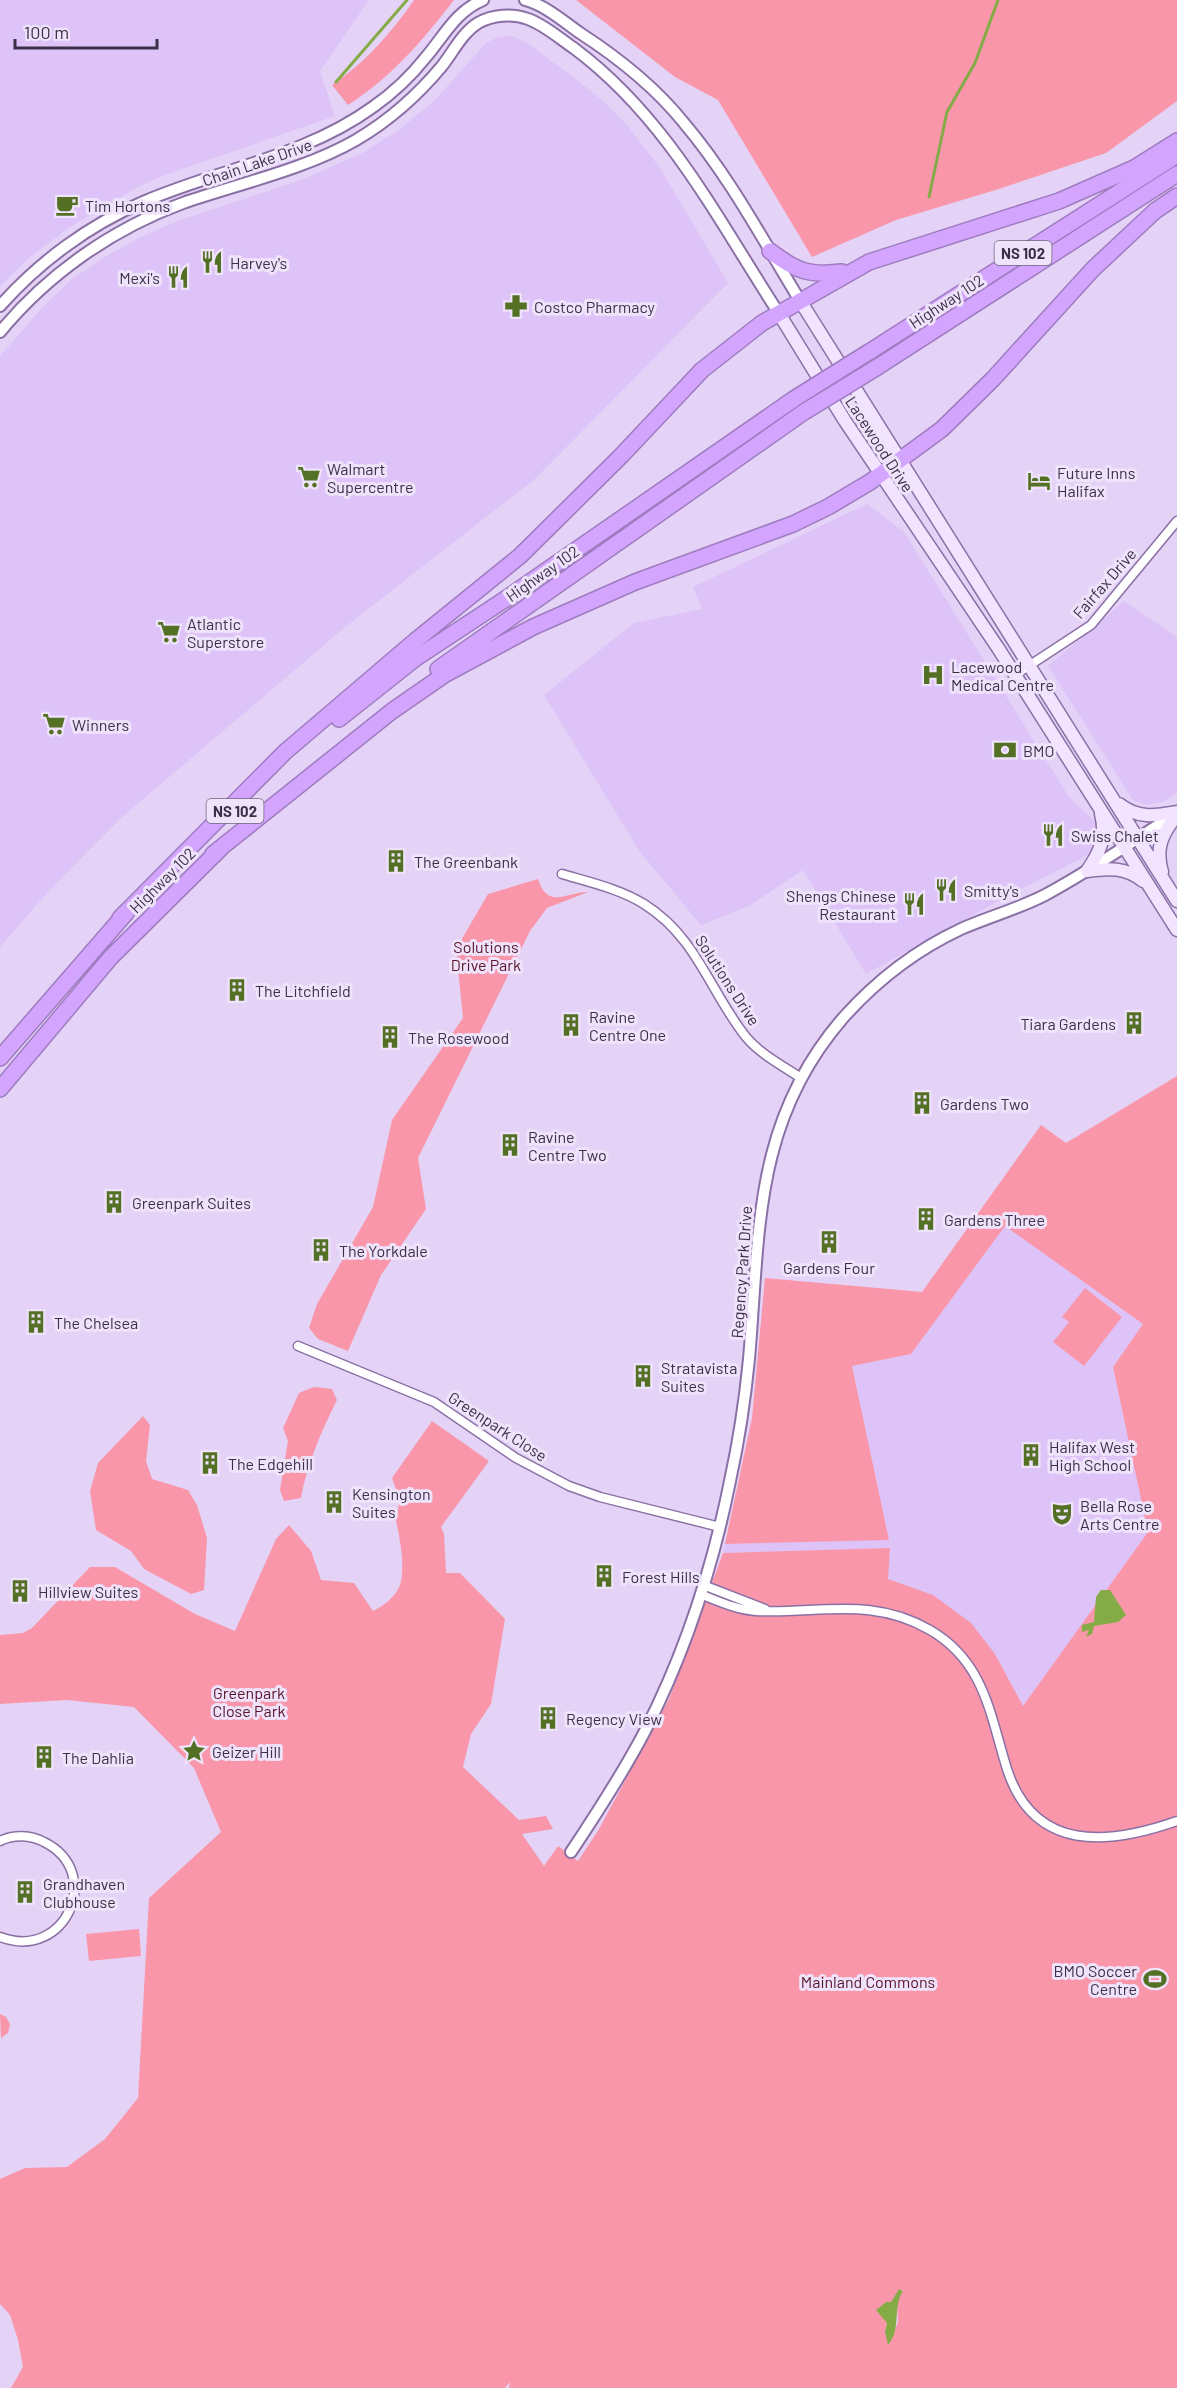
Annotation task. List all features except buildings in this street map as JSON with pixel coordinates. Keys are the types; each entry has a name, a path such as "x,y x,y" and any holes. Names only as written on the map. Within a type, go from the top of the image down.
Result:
{"highway":[{"path":"120,918 285,752 415,641 520,556 621,456 702,370 778,312 869,262 1059,201 1134,168 1177,141"},
{"name":"Highway 102","path":"0,1058 120,918 275,774 351,709 416,658 794,399 1177,155"},
{"name":"Highway 102","path":"0,1089 111,957 213,854 428,675 804,412 1177,174"},
{"path":"213,854 392,711 444,675 533,627 635,582 793,524 828,507 881,474 942,429 993,379 1093,268 1155,211 1177,196"},
{"path":"770,251 790,266 802,271 820,274 851,271"}],"main road":[{"name":"Lacewood Drive","path":"799,299 1113,799 1148,885 1177,930"},
{"name":"Lacewood Drive","path":"778,312 881,474 1098,804 1166,884 1177,901"},
{"path":"1113,799 1127,810 1139,815 1155,816 1177,813"},
{"path":"1087,870 1101,849 1104,838 1098,804"},
{"path":"1166,884 1161,869 1159,847 1167,828 1177,813"},
{"path":"1087,870 1113,868 1124,870 1148,885"}],"street":[{"name":"Chain Lake Drive","path":"0,306 43,264 75,239 123,211 175,190 297,149 355,119 394,90 412,73 464,11 483,0"},
{"name":"Lacewood Drive","path":"525,0 548,11 597,45 655,92 683,120 727,182 799,299"},
{"name":"Chain Lake Drive","path":"0,332 42,288 79,258 102,243 180,204 319,157 354,141 385,121 414,97 471,28 486,19 516,16"},
{"name":"Lacewood Drive","path":"516,16 541,26 579,53 614,82 642,111 663,135 691,176 778,312"},
{"name":"Fairfax Drive","path":"1015,675 1091,625 1177,521"},
{"name":"Regency Park Drive","path":"571,1852 646,1729 679,1654 720,1527 740,1435 749,1361 760,1207 766,1172 778,1129 801,1078 843,1018 882,980 907,960 933,943 963,928 1024,905 1087,870 1177,813"},
{"name":"Solutions Drive","path":"562,874 612,890 643,904 669,924 695,953 748,1039 761,1051 801,1078"},
{"name":"Greenpark Close","path":"298,1346 434,1402 516,1458 569,1486 600,1497 720,1527"},
{"path":"701,1589 771,1611 848,1608 872,1610 903,1617 943,1638 972,1669 984,1690 1015,1789 1025,1806 1051,1828 1065,1834 1083,1837 1114,1837 1151,1830 1177,1821"},
{"path":"0,1841 20,1836 37,1838 52,1846 65,1858 73,1874 75,1892 67,1917 48,1936 31,1942 13,1942 0,1937"}],"shaded area":[{"path":"0,0 369,0 320,71 335,116 165,175 138,187 70,227 29,258 0,286"},
{"path":"512,36 527,43 573,77 602,100 628,126 660,168 728,283 536,478 344,628 121,818 47,893 0,947 0,356 42,308 72,279 105,257 141,237 178,221 304,179 364,152 400,129 435,100 486,43 498,37"},
{"path":"867,504 904,532 1069,797 1115,841 1004,898 866,974 803,870 749,906 701,925 640,852 544,695 634,623 702,609 693,587"},
{"path":"1124,601 1177,637 1177,793 1162,802 1146,805 1133,800 1048,666"},
{"name":"Halifax West High School","path":"1005,1226 1143,1324 1113,1367 1148,1532 1023,1706 995,1654 933,1595 888,1579 889,1548 723,1553 725,1544 889,1539 852,1366 911,1354"},
{"path":"1101,1590 1110,1590 1126,1615 1118,1622 1094,1626 1092,1634 1086,1637 1089,1630 1082,1632 1082,1625 1094,1622 1096,1597"},
{"path":"899,2289 903,2291 898,2304 895,2332 888,2345 885,2332 887,2323 876,2310 886,2302 891,2302"}],"green space":[{"path":"414,0 454,0 393,70 348,105 332,85 356,67 377,46"},
{"path":"576,0 1177,0 1177,101 1106,153 896,220 812,257 718,100 675,77"},
{"name":"Solutions Drive Park","path":"538,879 542,889 553,897 588,892 547,908 530,931 418,1158 426,1209 381,1275 348,1351 318,1339 309,1328 317,1304 373,1207 392,1120 463,1018 456,949 488,894"},
{"name":"Mainland Commons","path":"1177,1076 1177,2388 509,2388 510,2382 505,2388 11,2388 23,2367 10,2315 0,2304 0,2179 25,2168 67,2167 105,2139 138,2098 149,1898 221,1832 194,1768 134,1707 67,1700 0,1704 0,1635 23,1633 32,1628 90,1567 115,1567 195,1614 235,1631 276,1539 289,1525 311,1551 321,1580 354,1583 373,1611 390,1599 401,1581 402,1557 395,1516 399,1502 392,1478 432,1421 489,1461 441,1527 444,1534 446,1573 460,1573 505,1619 491,1704 471,1734 463,1767 519,1820 546,1816 553,1829 522,1834 544,1866 558,1846 578,1861 599,1829 669,1699 723,1553 890,1548 888,1579 933,1595 971,1623 995,1654 1023,1706 1148,1532 1113,1367 1143,1324 1005,1226 911,1354 852,1366 889,1540 725,1544 752,1418 765,1278 922,1292 1041,1125 1066,1143","holes":["899,2290 903,2290 897,2301 898,2322 889,2345 885,2332 887,2323 878,2313 879,2307 891,2302"]},
{"path":"1085,1288 1122,1317 1084,1366 1053,1342 1069,1322 1062,1317"},
{"path":"314,1387 332,1389 337,1400 315,1448 301,1498 284,1501 280,1490 288,1441 283,1428 299,1393"},
{"path":"143,1416 150,1425 146,1461 152,1479 188,1490 197,1505 207,1538 204,1590 191,1594 144,1569 131,1551 96,1530 90,1491 98,1463"},
{"path":"139,1929 141,1956 89,1961 86,1934"},
{"path":"0,2014 6,2017 10,2024 8,2033 1,2038"}],"waterway":[{"path":"336,82 407,0"},
{"path":"929,197 947,112 975,63 998,0"}],"place":[{"name":"Tim Hortons","path":"67,205"},
{"name":"Harvey's","path":"212,262"},
{"name":"Mexi's","path":"178,277"},
{"name":"Costco Pharmacy","path":"516,306"},
{"name":"Walmart Supercentre","path":"309,477"},
{"name":"Future Inns Halifax","path":"1039,481"},
{"name":"Atlantic Superstore","path":"169,632"},
{"name":"Lacewood Medical Centre","path":"933,675"},
{"name":"Winners","path":"54,724"},
{"name":"BMO","path":"1005,750"},
{"name":"Swiss Chalet","path":"1053,835"},
{"name":"The Greenbank","path":"396,861"},
{"name":"Smitty's","path":"946,890"},
{"name":"Shengs Chinese Restaurant","path":"914,904"},
{"name":"The Litchfield","path":"237,990"},
{"name":"Tiara Gardens","path":"1134,1023"},
{"name":"Ravine Centre One","path":"571,1025"},
{"name":"The Rosewood","path":"390,1037"},
{"name":"Gardens Two","path":"922,1103"},
{"name":"Ravine Centre Two","path":"510,1145"},
{"name":"Greenpark Suites","path":"114,1202"},
{"name":"Gardens Three","path":"926,1219"},
{"name":"Gardens Four","path":"829,1242"},
{"name":"The Yorkdale","path":"321,1250"},
{"name":"The Chelsea","path":"36,1322"},
{"name":"Stratavista Suites","path":"643,1376"},
{"name":"Halifax West High School","path":"1031,1455"},
{"name":"The Edgehill","path":"210,1463"},
{"name":"Kensington Suites","path":"334,1502"},
{"name":"Bella Rose Arts Centre","path":"1062,1514"},
{"name":"Forest Hills","path":"604,1576"},
{"name":"Hillview Suites","path":"20,1591"},
{"name":"Regency View","path":"548,1718"},
{"name":"Geizer Hill","path":"194,1751"},
{"name":"The Dahlia","path":"44,1757"},
{"name":"Grandhaven Clubhouse","path":"25,1892"},
{"name":"BMO Soccer Centre","path":"1155,1979"}],"park label":[{"name":"Greenpark Close Park","path":"249,1701"}]}
